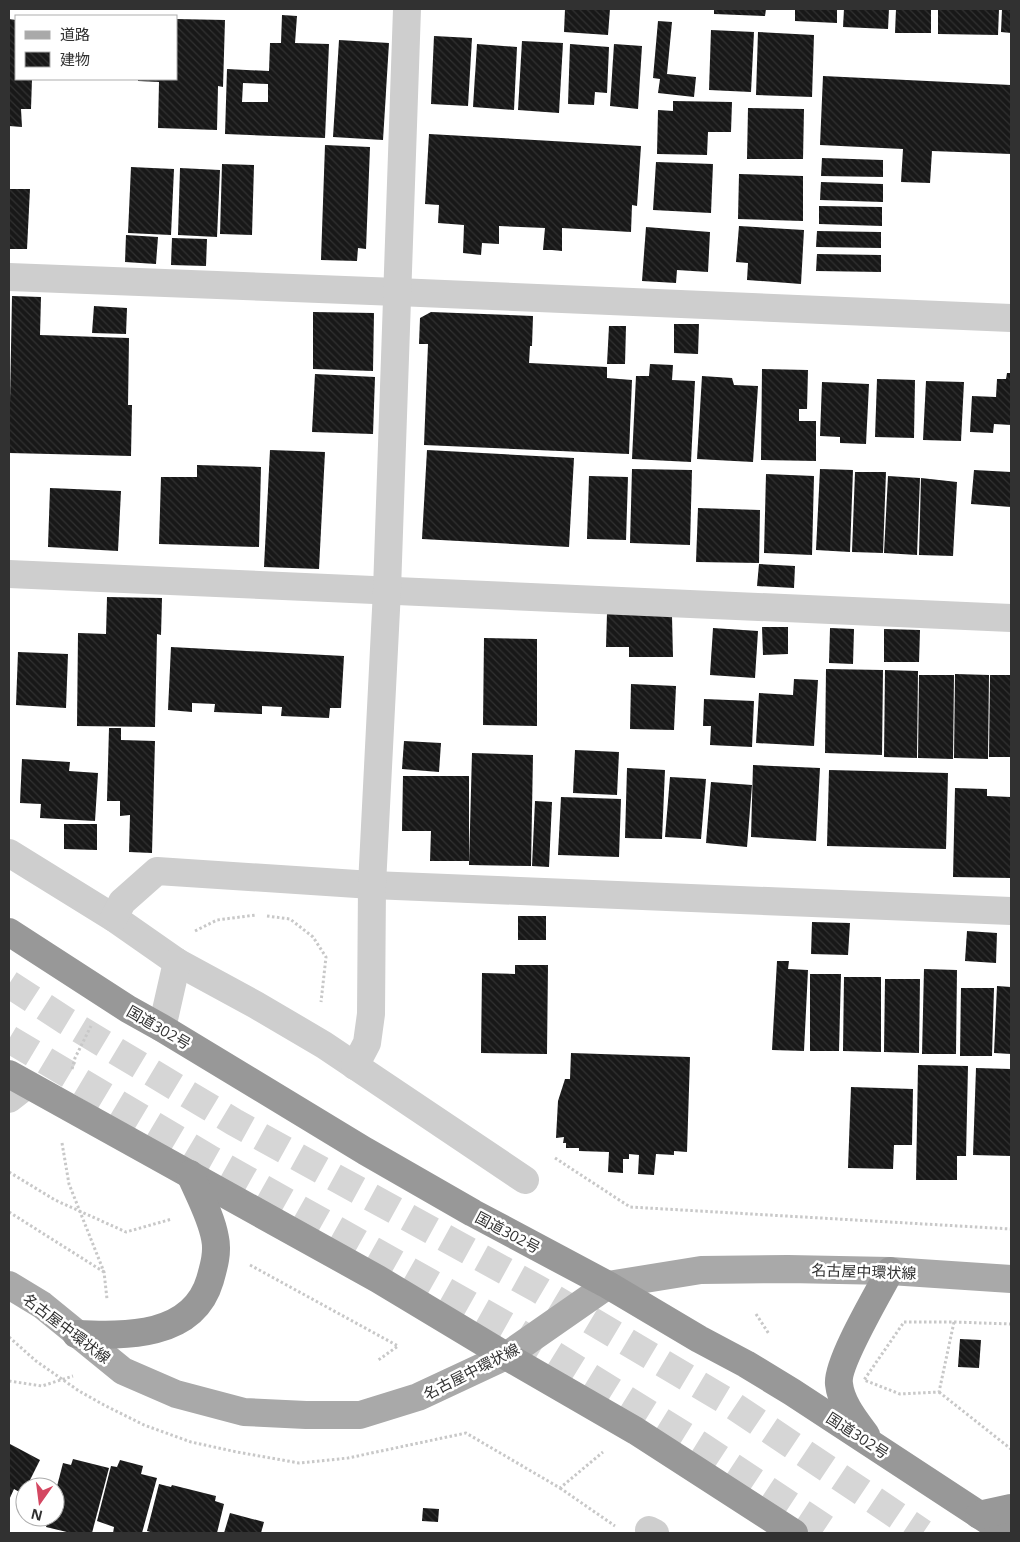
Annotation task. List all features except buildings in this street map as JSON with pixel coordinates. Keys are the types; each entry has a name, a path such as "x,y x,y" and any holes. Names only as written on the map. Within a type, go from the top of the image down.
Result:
{"highway":[{"name":"国道302号","path":"9,932 128,1009 364,1152 608,1285 699,1339 746,1364 1007,1533"},
{"path":"15,1086 190,1174 378,1279 636,1431 794,1533"},
{"path":"76,1334 113,1336 148,1332 174,1323 193,1310 208,1288 215,1263 216,1241 211,1221 190,1174"},
{"path":"872,1444 846,1407 839,1385 839,1375 858,1331 890,1271"},
{"path":"979,1515 1011,1508"}],"main road":[{"name":"名古屋中環状線","path":"9,1285 42,1305 123,1371 176,1394 252,1413 360,1415 418,1398 506,1356 608,1285 701,1270 890,1271 1011,1279"}],"street":[{"path":"355,1066 367,1043 371,1014 372,885 387,590 407,9"},
{"path":"9,277 1011,318"},
{"path":"9,574 1011,618"},
{"path":"9,853 114,918 176,962 256,1005 355,1066 525,1180"},
{"path":"114,918 122,902 157,871 372,885 1011,912"},
{"path":"162,1028 176,962"}],"path":[{"path":"192,932 217,920 258,915"},
{"path":"266,916 290,919 313,937 326,957 320,1008"},
{"path":"71,1074 76,1058 93,1021"},
{"path":"62,1142 69,1184 104,1272 108,1300"},
{"path":"552,1156 630,1207 1011,1228"},
{"path":"9,1172 55,1200 126,1232 177,1217"},
{"path":"9,1212 104,1272"},
{"path":"245,1262 398,1346 377,1361"},
{"path":"1011,1324 904,1322 864,1380 900,1394 939,1392 1011,1450"},
{"path":"939,1392 954,1322"},
{"path":"9,1381 42,1386 72,1377 79,1371"},
{"path":"560,1488 618,1528"}],"tunnel":[{"path":"9,984 66,1021 234,1122 538,1289 728,1402 923,1533"},
{"path":"9,1039 212,1160 509,1327 698,1444 832,1533"}]}
